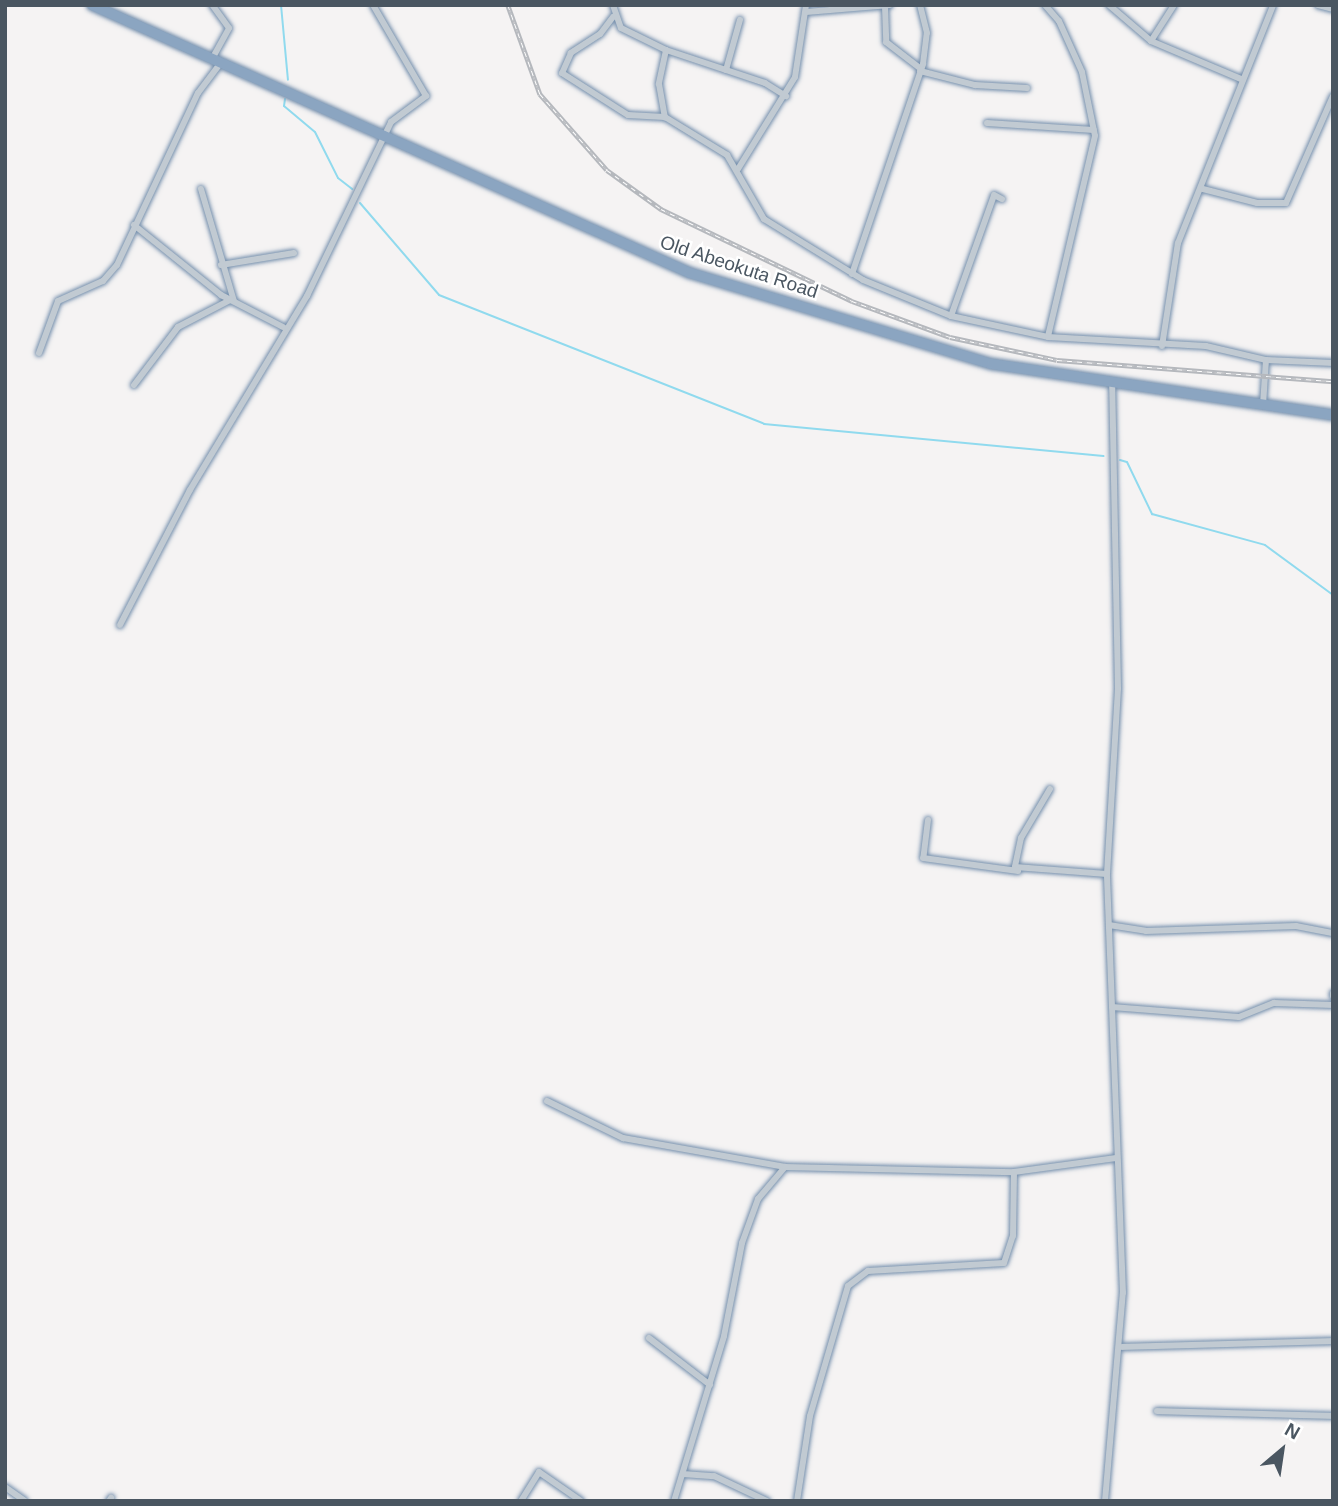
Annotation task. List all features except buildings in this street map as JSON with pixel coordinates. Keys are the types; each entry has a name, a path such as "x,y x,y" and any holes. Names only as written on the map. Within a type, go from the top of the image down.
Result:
{"highway":[{"name":"Old Abeokuta Road","path":"92,5 690,273 992,364 1333,415"}],"street":[{"path":"39,353 53,327 56,303 112,272 216,61 229,28 212,5"},
{"path":"120,625 283,327 307,296 383,137 396,117 426,93 373,5"},
{"path":"613,5 613,17 621,28 666,50 726,69 786,96"},
{"path":"852,274 921,70 926,33 920,5"},
{"path":"1045,5 1059,21 1082,72 1094,130 1094,163 1064,256 1048,337"},
{"path":"1109,5 1151,41 1241,79"},
{"path":"1151,41 1174,5"},
{"path":"1162,346 1178,243 1203,189 1241,79 1273,5"},
{"path":"1318,5 1333,9"},
{"path":"738,169 786,96 802,59 806,9 887,6 886,42 921,70 975,85 1027,88"},
{"path":"613,17 600,34 571,53 562,73 628,115 665,117 738,169 764,219 852,274 951,316 1048,337 1162,346 1206,346 1266,360 1333,363"},
{"path":"726,69 740,20"},
{"path":"665,117 659,84 666,50"},
{"path":"1203,189 1257,203 1286,203 1330,120 1333,96"},
{"path":"988,123 1094,130"},
{"path":"201,188 232,301"},
{"path":"951,316 994,195 1002,199"},
{"path":"134,225 232,301 283,327"},
{"path":"221,265 294,253"},
{"path":"134,385 178,327 232,301"},
{"path":"1263,405 1266,360"},
{"path":"1105,1501 1122,1347 1107,874 1118,688 1112,383"},
{"path":"1020,871 1016,850 1050,789"},
{"path":"928,820 923,858 1020,871 1107,874"},
{"path":"1109,925 1146,931 1296,926 1333,933"},
{"path":"1112,1007 1239,1017 1275,1003 1333,1006"},
{"path":"547,1101 623,1138 785,1167 1014,1172 1116,1158"},
{"path":"674,1501 710,1385 742,1242 758,1199 785,1167"},
{"path":"797,1501 810,1416 848,1286 868,1271 1004,1263 1012,1251 1014,1172"},
{"path":"649,1338 676,1365 710,1385"},
{"path":"1122,1347 1333,1341"},
{"path":"1157,1411 1333,1416"},
{"path":"521,1501 539,1472 581,1501"},
{"path":"683,1474 714,1476 767,1501"},
{"path":"5,1487 25,1501"}],"waterway":[{"path":"281,5 288,80"},
{"path":"285,99 284,106 315,132 338,178 352,189"},
{"path":"360,203 439,295 764,424 1103,456"},
{"path":"1120,460 1127,462 1152,514 1265,545 1333,595"}],"railway":[{"path":"508,5 540,94 607,170 661,209 852,301 950,337 1057,360 1333,381"}]}
